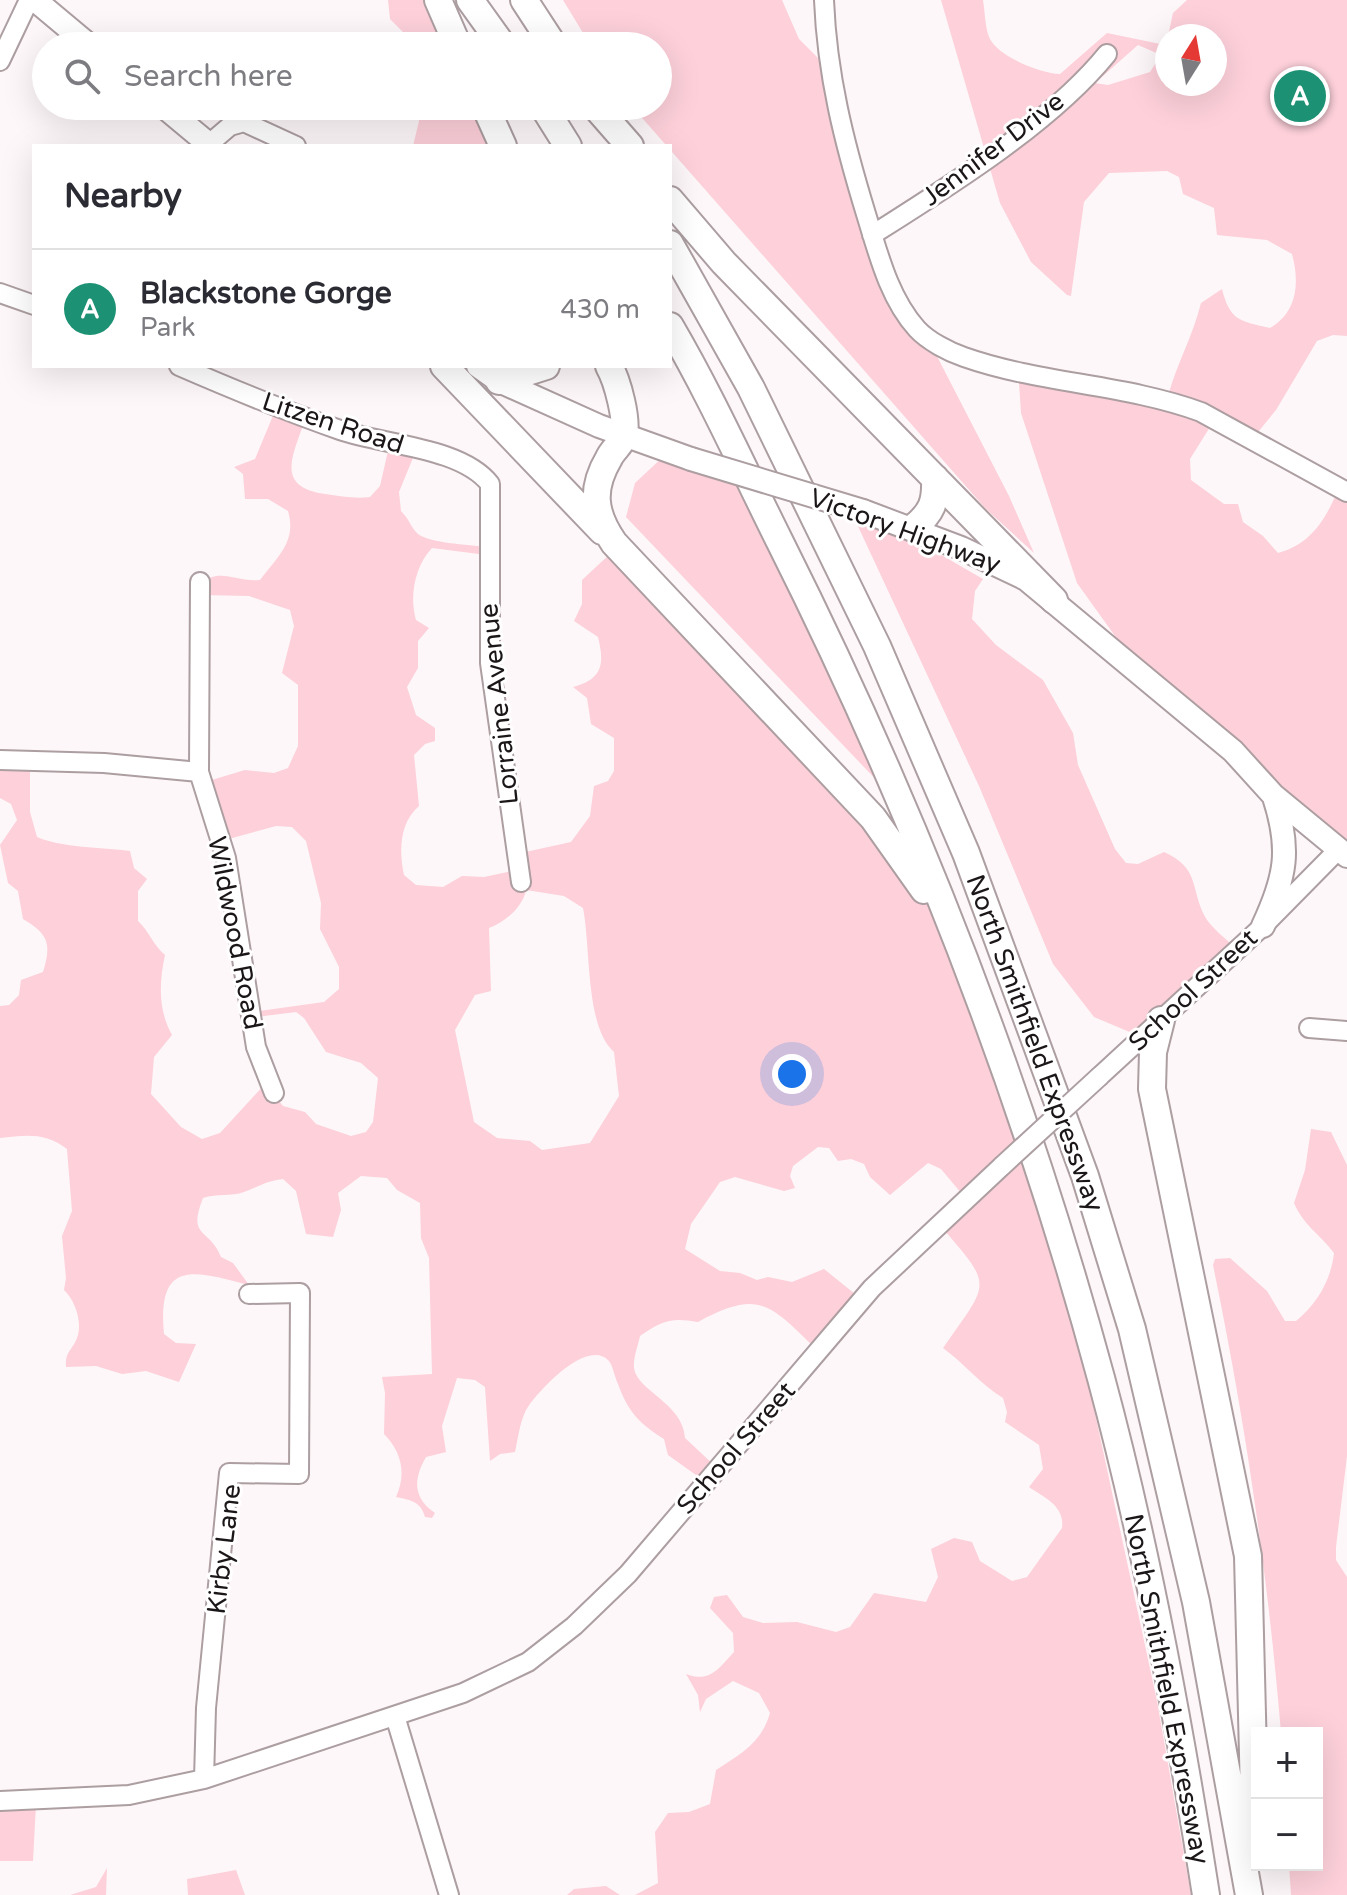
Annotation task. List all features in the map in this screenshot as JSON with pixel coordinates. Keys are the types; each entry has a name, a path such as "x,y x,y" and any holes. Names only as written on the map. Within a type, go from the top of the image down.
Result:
{"highway":[{"path":"438,0 452,32"},
{"path":"470,0 493,32"},
{"path":"524,0 545,32"},
{"path":"491,120 502,144"},
{"path":"552,120 567,144"},
{"path":"602,120 615,144"},
{"path":"607,120 628,144"},
{"path":"672,202 724,263 1054,600"},
{"name":"North Smithfield Expressway","path":"672,248 751,388 877,646 972,868 1080,1162 1132,1329 1196,1602 1248,1891"},
{"name":"North Smithfield Expressway","path":"672,330 727,431 877,747 972,982 1034,1159 1101,1379 1158,1621 1206,1895"},
{"path":"446,368 873,818 930,900 972,982"},
{"path":"488,373 529,368"},
{"path":"610,368 617,380 624,436 603,469 595,492 597,514 614,543"},
{"path":"913,528 927,516 936,502 935,478"},
{"path":"1161,1020 1153,1052 1152,1089 1248,1556 1254,1794 1248,1891"}],"main road":[{"path":"35,0 73,32"},
{"path":"180,120 209,144"},
{"name":"Victory Highway","path":"488,373 624,436 913,528 1001,565 1054,600 1233,751 1273,795 1342,853"},
{"path":"1263,926 1283,881 1286,849 1273,795"}],"street":[{"path":"0,61 29,0"},
{"path":"824,0 828,65 839,127 891,288 926,337 964,357 1047,378 1161,399 1201,412 1347,492"},
{"name":"Jennifer Drive","path":"872,235 937,194 1025,129 1091,74 1107,54"},
{"path":"211,144 230,126 244,122 292,144"},
{"path":"0,293 32,304"},
{"name":"Litzen Road","path":"184,368 258,401 345,432 462,462 486,479"},
{"name":"Lorraine Avenue","path":"486,479 492,498 487,542 490,663 521,882"},
{"name":"Wildwood Road","path":"200,582 199,772 226,858 256,1047 274,1093"},
{"path":"0,760 104,763 199,772"},
{"name":"School Street","path":"0,1801 129,1795 204,1779 463,1693 528,1662 574,1626 628,1574 872,1288 1342,853"},
{"path":"1309,1028 1347,1031"},
{"name":"Kirby Lane","path":"204,1779 206,1708 229,1473 299,1474 300,1293 249,1294"},
{"path":"395,1716 449,1895"}],"shaded area":[{"path":"388,0 438,0 454,32 403,32 390,19"},
{"path":"563,0 782,0 799,39 829,69 893,289 925,333 1009,496 1034,553 985,508 672,152 672,144 665,144 644,120 672,120 672,32 582,32"},
{"path":"941,0 983,0 987,30 995,46 1011,58 1043,71 1060,74 1107,33 1155,43 1155,52 1138,45 1095,83 1108,85 1150,72 1155,64 1155,96 1227,96 1227,24 1171,24 1173,13 1187,0 1347,0 1347,336 1333,335 1317,341 1276,410 1254,437 1215,419 1190,459 1191,480 1224,504 1238,504 1243,522 1263,536 1278,553 1309,536 1329,510 1339,488 1347,490 1347,856 1143,675 1077,583 1021,413 1019,383 1041,375 1168,396 1201,303 1222,289 1233,314 1270,328 1286,314 1294,296 1296,276 1292,254 1267,240 1217,235 1214,208 1183,194 1179,177 1167,171 1109,173 1084,202 1071,296 1031,262 1000,203"},
{"path":"489,120 498,144 413,144 419,121"},
{"path":"277,406 306,416 292,466 298,484 309,490 370,497 380,486 390,442 417,448 399,492 401,511 421,536 486,547 487,555 432,548 421,563 415,582 413,601 416,620 429,628 418,641 418,668 407,687 416,715 435,728 435,741 425,744 414,755 419,806 412,813 402,838 404,875 416,885 443,887 462,876 484,877 517,870 521,853 571,842 590,816 594,786 608,781 614,771 614,738 591,724 587,698 573,687 596,675 601,663 598,637 574,621 582,604 582,580 611,553 842,788 924,897 960,954 1074,1316 1157,1701 1191,1895 635,1895 658,1883 655,1832 668,1813 689,1812 710,1804 716,1770 756,1740 770,1713 759,1693 733,1681 706,1699 700,1712 698,1695 686,1674 701,1677 713,1673 734,1652 733,1633 710,1608 714,1597 727,1595 743,1617 763,1623 797,1622 836,1632 850,1627 874,1593 926,1602 938,1577 931,1549 954,1538 972,1542 980,1561 1012,1581 1027,1577 1062,1528 1057,1508 1029,1487 1043,1469 1039,1445 1005,1422 1007,1412 1003,1398 943,1348 970,1308 980,1284 969,1260 938,1223 962,1194 941,1169 928,1163 890,1195 870,1177 864,1164 851,1159 838,1161 829,1148 818,1147 793,1166 790,1176 795,1188 784,1191 735,1177 720,1182 691,1224 685,1249 720,1271 740,1273 757,1280 768,1277 792,1282 824,1269 860,1298 815,1348 774,1312 750,1304 736,1306 698,1322 667,1322 640,1336 634,1364 637,1376 677,1416 685,1438 715,1466 703,1480 668,1455 664,1439 636,1416 622,1394 612,1366 600,1355 576,1361 551,1380 526,1410 515,1452 500,1454 490,1461 485,1387 475,1380 457,1378 442,1426 446,1452 426,1457 417,1481 422,1501 435,1513 432,1518 425,1517 418,1504 396,1497 402,1471 395,1448 384,1434 385,1393 382,1377 432,1374 429,1258 421,1238 420,1203 397,1190 387,1178 361,1176 338,1193 341,1210 333,1237 306,1234 296,1191 283,1179 239,1193 203,1198 198,1227 221,1257 233,1263 249,1285 196,1274 173,1282 166,1293 163,1310 164,1334 176,1343 196,1344 179,1382 146,1371 122,1374 96,1366 66,1367 79,1332 75,1306 64,1290 66,1278 62,1236 72,1211 67,1149 43,1137 0,1138 0,1006 9,1005 19,995 21,980 43,972 47,946 43,935 23,919 18,891 8,883 0,845 17,820 11,804 0,798 0,758 30,763 30,812 37,837 70,845 130,851 134,868 147,879 138,891 138,921 165,955 161,996 164,1016 172,1035 154,1057 151,1094 181,1127 202,1139 220,1133 265,1084 283,1106 305,1112 316,1124 351,1136 366,1132 373,1122 378,1078 361,1063 326,1052 304,1018 296,1012 256,1017 253,1012 324,1002 339,989 339,967 320,929 321,903 306,841 292,827 276,826 225,840 205,782 245,770 274,773 288,768 298,746 298,685 282,673 294,626 290,610 249,596 202,595 199,585 207,579 221,576 260,580 288,540 288,511 268,499 245,499 243,474 234,467 255,459","holes":["526,890 564,896 583,908 594,1006 598,1024 614,1052 619,1096 590,1143 542,1150 530,1141 497,1138 474,1122 455,1030 475,995 491,991 489,928 512,913"]},
{"path":"664,456 747,482 883,787 626,517 635,483"},
{"path":"856,522 931,549 983,579 975,591 972,619 996,645 1043,680 1073,733 1078,765 1115,849 1126,863 1138,864 1164,852 1183,864 1192,878 1207,919 1236,948 1139,1036 1094,1017 1053,964 979,786"},
{"path":"1311,1129 1331,1132 1347,1165 1347,1456 1336,1560 1347,1577 1347,1895 1291,1895 1289,1871 1323,1871 1323,1727 1280,1727 1254,1498 1213,1265 1215,1259 1230,1258 1267,1291 1285,1321 1296,1321 1310,1307 1330,1273 1334,1253 1307,1224 1294,1203 1305,1170"},
{"path":"36,1804 33,1861 0,1861 0,1806"},
{"path":"107,1868 106,1895 70,1895 96,1887"},
{"path":"236,1870 245,1895 188,1895 187,1879"},
{"path":"606,1886 620,1895 567,1895 574,1889"}],"place":[{"name":"Blackstone Gorge","path":"1300,96"}]}
